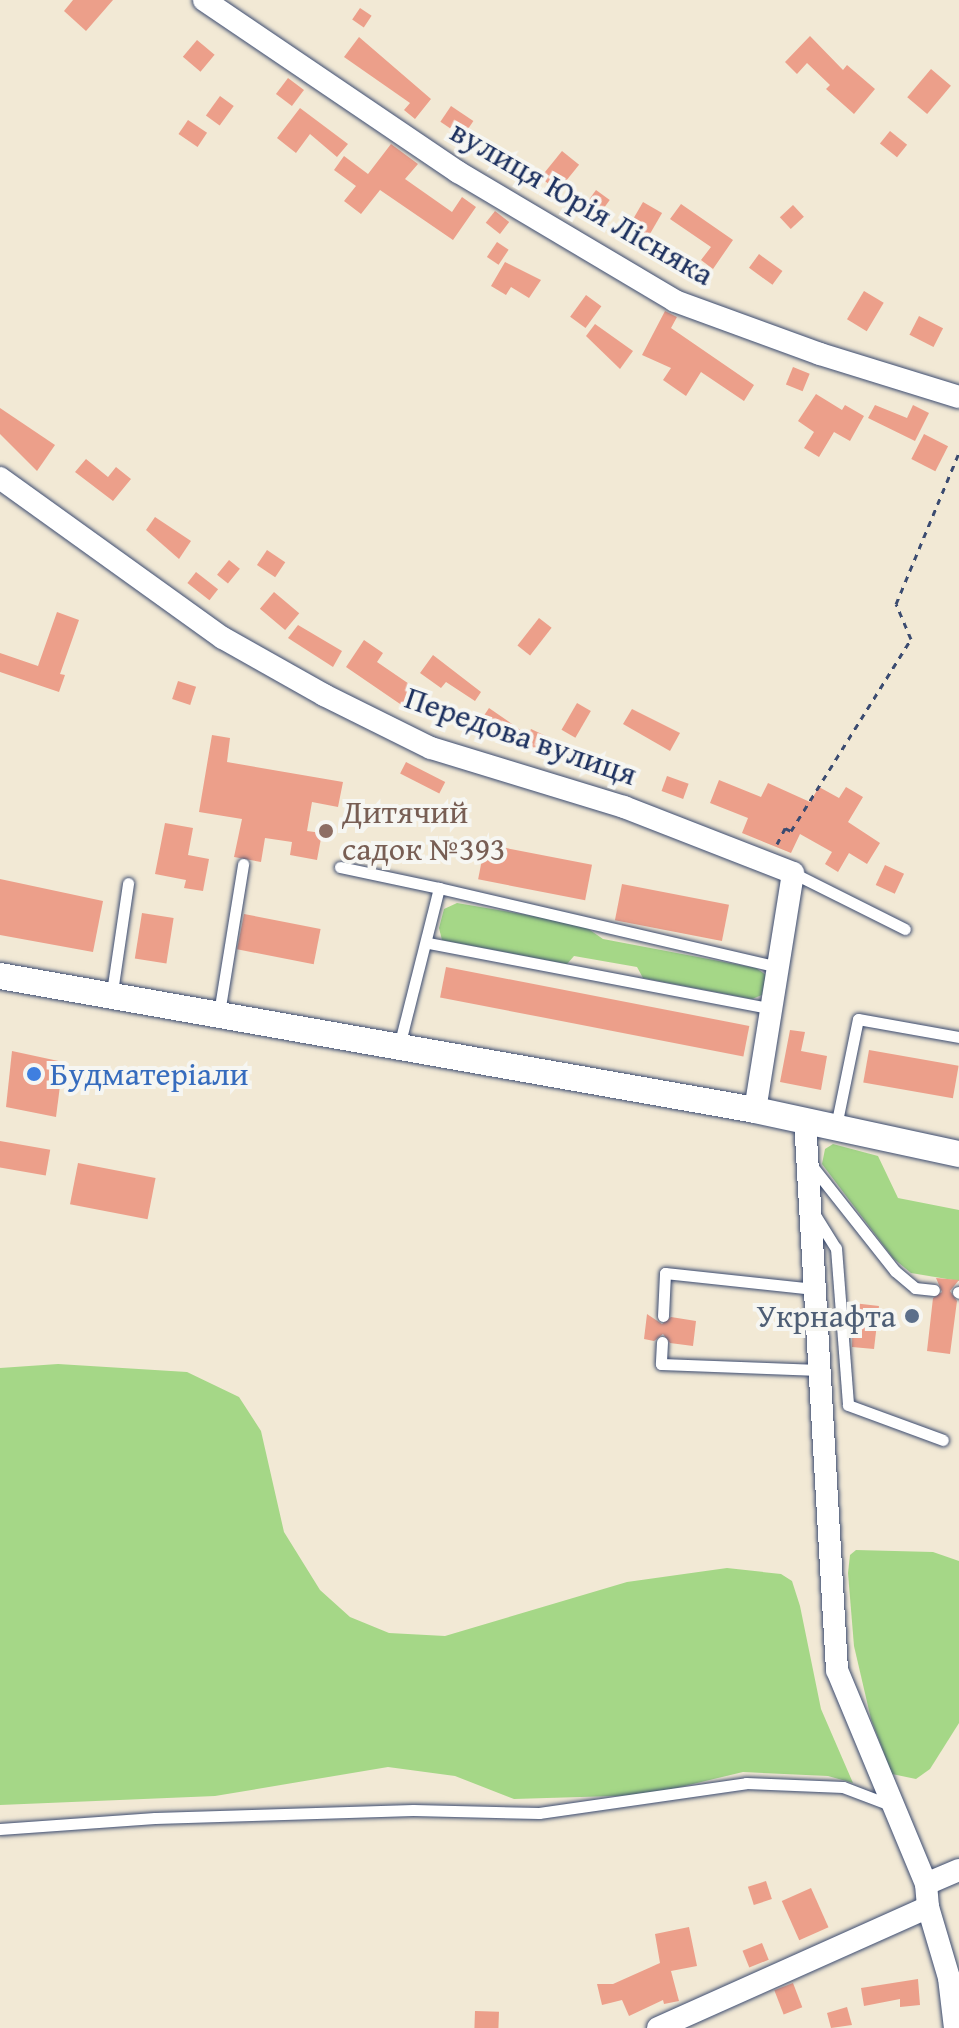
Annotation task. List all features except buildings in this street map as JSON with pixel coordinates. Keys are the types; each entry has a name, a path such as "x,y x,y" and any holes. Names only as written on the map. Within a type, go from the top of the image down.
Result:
{"street":[{"name":"вулиця Юрія Лісняка","path":"204,0 458,172 675,301 833,359 959,397"},
{"name":"Передова вулиця","path":"0,478 223,638 324,695 431,748 624,807 793,873"},
{"path":"755,1110 774,1009 793,873"},
{"path":"0,976 112,992 398,1047 755,1110 959,1154"},
{"path":"805,1120 812,1166 814,1289 837,1670 926,1884 928,1907 949,1978 955,2028"},
{"path":"926,1884 959,1870"},
{"path":"658,2028 928,1907"}],"lane":[{"path":"219,1013 243,864"},
{"path":"340,867 779,967"},
{"path":"793,873 905,929"},
{"path":"112,992 128,883"},
{"path":"398,1047 428,943 439,888"},
{"path":"428,943 774,1009"},
{"path":"836,1127 858,1019 959,1037"},
{"path":"812,1166 895,1271 915,1288 934,1290"},
{"path":"811,1208 836,1248 848,1405 943,1440"},
{"path":"663,1316 665,1273 814,1289"},
{"path":"662,1342 661,1364 819,1370"},
{"path":"0,1829 155,1818 413,1810 539,1813 746,1783 843,1787 894,1806"}],"path":[{"path":"767,863 911,639 896,604 959,453"}],"green space":[{"path":"457,903 581,924 603,939 756,968 766,975 762,995 752,999 643,978 637,967 574,956 567,964 442,940 439,928 444,909"},
{"path":"833,1144 878,1156 898,1198 959,1210 959,1281 911,1273 893,1258 822,1164 825,1149"},
{"path":"58,1364 187,1372 239,1397 261,1431 284,1532 320,1590 350,1617 389,1633 445,1636 627,1582 727,1568 781,1574 792,1581 821,1709 853,1783 828,1776 743,1772 647,1795 514,1799 455,1776 388,1767 215,1796 0,1805 0,1368"},
{"path":"856,1550 933,1552 959,1561 959,1723 930,1769 916,1779 892,1774 871,1719 854,1646 848,1573 850,1555"}],"place":[{"name":"Дитячий садок №393","path":"326,831"},
{"name":"Будматеріали","path":"34,1074"},
{"name":"Укрнафта","path":"912,1316"}]}
